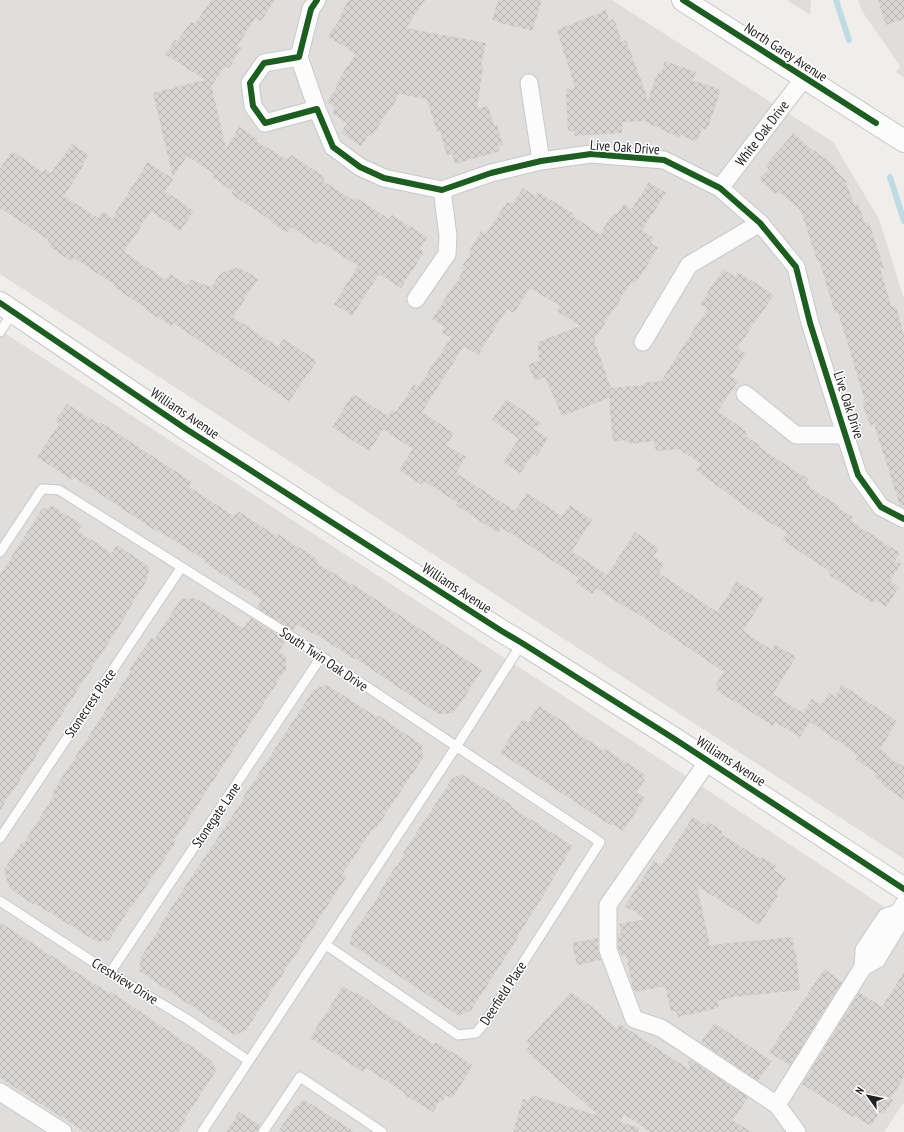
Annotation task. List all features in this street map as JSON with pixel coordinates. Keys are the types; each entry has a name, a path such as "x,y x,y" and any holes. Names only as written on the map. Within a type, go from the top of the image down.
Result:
{"street":[{"path":"317,0 311,9 299,57 317,109 333,147 360,167 384,178 442,190 448,236 447,254 416,299"},
{"name":"North Garey Avenue","path":"684,0 904,141"},
{"path":"299,57 264,63 250,83 253,106 265,123 317,109"},
{"name":"White Oak Drive","path":"720,188 804,78"},
{"path":"529,83 541,161"},
{"name":"Live Oak Drive","path":"442,190 491,173 541,161 591,154 664,160 720,188 760,222 796,267 810,323 858,475 881,507 904,519"},
{"path":"643,342 689,265 760,222"},
{"name":"Williams Avenue","path":"7,308 193,433 500,630 708,761 904,889"},
{"path":"745,394 796,435 846,435"},
{"path":"708,761 608,905 608,950 634,1019 661,1028 777,1105 797,1132"},
{"path":"777,1105 864,967 864,950 886,917 901,909"},
{"path":"0,1092 64,1132"}],"lane":[{"path":"0,332 7,308"},
{"name":"South Twin Oak Drive","path":"0,552 42,489 59,490 280,629 600,842"},
{"name":"Stonecrest Place","path":"0,838 181,568"},
{"path":"202,1132 456,747 522,643"},
{"name":"Stonegate Lane","path":"110,973 321,657"},
{"name":"Deerfield Place","path":"326,945 458,1035 476,1033 486,1021 600,842"},
{"name":"Crestview Drive","path":"0,902 110,973 187,1019 249,1061"},
{"path":"263,1132 300,1077 382,1132"}],"shaded area":[{"path":"0,0 612,0 833,142 879,219 904,299 904,859 0,274"},
{"path":"787,0 811,0 810,15"},
{"path":"858,0 904,0 904,78 896,72 900,66 862,11"},
{"path":"0,330 674,768 904,920 904,1102 884,1132 0,1132"}],"building":[{"path":"211,0 275,0 261,21 256,17 237,46 241,48 230,67 228,68 225,66 212,85 211,84 226,148 239,127 257,138 257,141 287,160 291,155 307,165 325,178 323,181 353,200 354,198 356,200 357,198 389,219 392,215 427,237 420,249 424,252 401,288 379,274 352,316 334,304 358,266 319,241 317,244 291,227 287,233 272,223 272,221 231,194 233,191 212,177 214,174 187,156 173,177 153,93 205,80 165,54 191,22 195,24"},
{"path":"349,0 425,0 406,28 486,43 481,66 483,67 477,109 488,106 494,126 497,125 503,145 498,146 500,151 455,164 452,154 447,155 440,132 437,132 427,99 400,94 373,134 372,133 370,136 368,135 361,146 341,133 347,123 332,113 335,107 327,102 355,54 328,36 341,18 339,17"},
{"path":"498,0 542,0 532,31 492,20"},
{"path":"878,0 904,0 904,19 886,25"},
{"path":"606,10 609,21 614,19 622,42 626,40 648,99 658,72 661,73 665,61 696,72 693,80 721,90 707,130 702,128 697,142 680,135 679,138 644,121 622,122 622,133 574,136 574,131 568,131 566,89 575,88 557,30"},
{"path":"794,133 813,151 814,150 822,157 823,156 837,169 835,170 846,181 854,205 858,204 865,223 869,222 884,268 880,269 892,307 896,306 904,335 904,505 900,506 874,424 870,425 863,405 863,401 865,401 838,312 835,313 819,260 817,261 801,211 780,192 779,194 777,192 775,194 759,179 769,169 765,165"},
{"path":"72,144 89,155 64,196 98,218 103,211 112,218 148,162 173,179 165,191 194,211 180,231 151,211 124,252 166,280 170,274 188,285 191,280 211,287 220,274 231,269 239,268 258,279 233,317 278,347 284,339 317,361 289,401 173,323 171,326 146,310 147,309 114,287 115,285 74,258 71,261 50,247 52,244 48,241 49,240 0,208 0,169 12,151 43,172 45,169 51,173"},
{"path":"649,182 666,193 642,230 654,238 651,243 658,248 636,283 632,281 594,340 611,388 643,385 643,383 661,381 707,309 700,304 723,269 735,277 738,272 774,295 737,348 746,354 731,376 738,381 718,411 746,431 745,432 747,434 745,436 760,445 759,447 808,479 806,483 810,486 809,487 839,506 838,508 853,517 851,521 900,553 895,561 901,564 890,581 899,587 886,607 876,600 875,602 871,602 829,575 831,572 782,540 787,533 754,513 696,470 701,464 679,449 656,451 654,441 630,444 629,441 625,442 625,440 613,441 609,398 562,416 545,377 535,381 528,365 540,360 538,355 540,354 538,342 580,326 557,311 560,306 530,288 514,313 507,309 478,355 464,346 422,412 454,433 446,445 466,457 456,473 515,511 527,493 562,516 570,505 592,520 572,551 607,575 635,532 659,548 653,557 664,564 659,573 717,612 737,581 764,598 743,631 772,650 775,644 796,657 773,694 803,713 812,699 821,705 829,693 835,697 842,685 897,721 880,749 904,767 904,800 881,784 882,782 874,777 876,773 855,759 858,755 810,722 800,737 775,722 773,726 716,690 719,686 716,685 724,672 634,611 633,612 596,588 592,594 576,583 579,578 502,528 498,533 456,505 458,503 424,481 422,485 399,470 413,449 383,430 369,451 332,427 353,394 388,416 392,410 396,412 414,384 418,387 451,338 442,332 445,327 432,319 464,270 461,268 471,253 469,252 481,231 486,234 507,202 510,204 511,202 513,203 523,188 535,196 538,192 574,214 573,216 600,234 612,215 613,216 615,213 617,214 624,204 632,209"},
{"path":"506,399 543,424 533,428 548,438 537,456 534,454 520,473 503,462 519,439 492,420"},
{"path":"67,404 99,424 100,422 192,482 189,487 234,516 238,511 276,536 278,534 319,560 317,563 352,585 353,584 482,670 454,713 438,714 355,658 354,659 313,632 312,634 297,624 293,630 257,608 262,600 204,562 205,560 157,530 156,531 74,477 72,480 37,457 59,424 55,421"},
{"path":"53,506 82,525 78,531 112,553 117,545 150,567 146,582 126,613 127,614 0,810 0,575 42,509"},
{"path":"195,598 210,606 242,628 244,628 251,618 286,640 279,651 286,656 286,669 174,841 176,842 132,907 131,906 109,940 97,942 10,889 4,870 22,842 24,843 54,795 52,793 131,671 129,670 143,649 152,638 154,640 181,599"},
{"path":"327,685 377,717 378,715 422,745 423,758 376,828 374,827 343,873 347,876 246,1030 235,1035 139,971 141,957 161,926 160,925 314,689"},
{"path":"539,706 569,725 568,727 604,751 605,749 646,775 643,779 645,780 637,792 645,798 623,831 613,824 612,826 500,753 522,719 528,722"},
{"path":"461,774 512,805 511,807 573,846 518,935 519,936 471,1010 459,1016 349,943 353,932 375,902 387,879 405,854 403,853 452,779"},
{"path":"693,817 705,825 707,821 722,831 721,834 761,859 762,857 777,866 774,870 786,878 775,894 778,896 759,925 697,886 710,945 793,937 800,990 734,997 717,1001 719,1008 678,1017 676,1011 671,1012 665,986 635,992 626,955 621,956 618,948 618,934 621,933 619,924 645,919 625,906 654,861 661,866"},
{"path":"0,922 110,994 111,992 210,1059 217,1069 184,1120 178,1132 85,1132 0,1078"},
{"path":"598,938 598,950 601,960 577,965 572,943"},
{"path":"824,969 842,982 790,1066 769,1052"},
{"path":"904,972 904,1077 890,1099 893,1100 884,1114 880,1112 871,1126 854,1115 853,1117 802,1084 859,992 882,1007"},
{"path":"343,986 355,994 356,992 380,1010 434,1045 436,1042 473,1065 452,1099 446,1095 433,1112 403,1094 404,1092 366,1068 363,1072 310,1038"},
{"path":"571,992 591,1006 617,1029 620,1024 690,1070 689,1059 748,1097 733,1120 751,1132 650,1132 624,1114 621,1122 639,1128 638,1132 513,1132 523,1099 529,1101 531,1095 599,1116 526,1051 530,1045 526,1042"},
{"path":"714,1023 772,1061 758,1081 701,1042"},
{"path":"303,1099 355,1132 278,1132 296,1105 298,1106"},
{"path":"239,1112 260,1125 257,1132 226,1132"}],"waterway":[{"path":"836,0 849,40"},
{"path":"890,177 904,221"}],"cycle path":[{"path":"317,0 311,9 299,57 264,63 250,83 253,106 265,123 317,109 333,147 360,167 384,178 442,190 491,173 541,161 591,154 664,160 720,188 760,223 796,267 810,323 858,475 881,507 904,519"},
{"path":"683,0 876,123"},
{"path":"0,303 186,429 500,630 673,738 904,889"}]}
